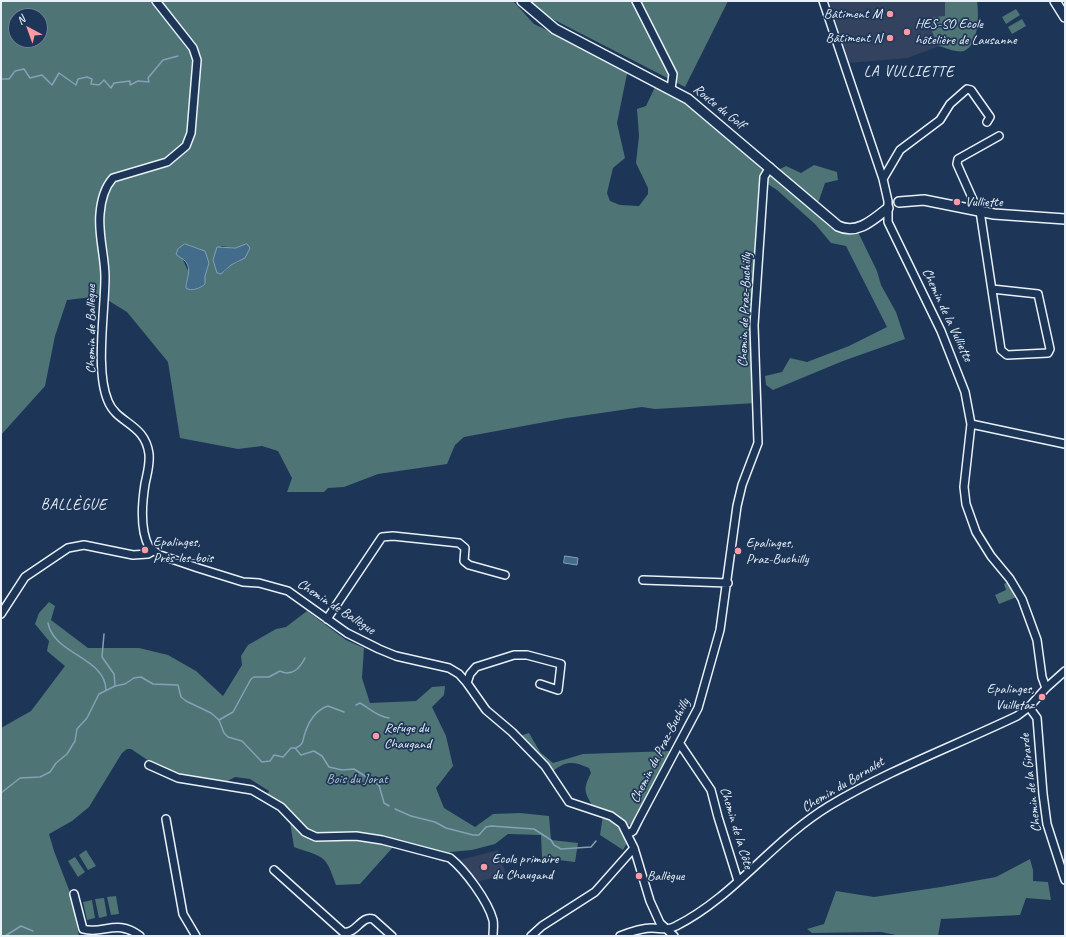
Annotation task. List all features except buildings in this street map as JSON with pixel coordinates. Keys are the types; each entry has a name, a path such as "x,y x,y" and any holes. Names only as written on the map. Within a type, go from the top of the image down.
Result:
{"main road":[{"name":"Route du Golf","path":"522,1 555,29 671,88 698,106 838,226 847,229 856,228 878,216 888,208"},
{"path":"1055,1 1065,17"},
{"path":"899,202 924,200 1012,216 1065,220"}],"street":[{"name":"Chemin de Ballègue","path":"156,1 193,48 197,60 192,133 186,146 167,162 113,178 104,192 100,215 105,277 102,354 105,393 111,407 142,434 147,446 149,465 145,485 143,523 147,544 153,552 198,568 243,582 259,583 288,591 347,633 396,656 449,668 459,674 486,710 512,732 545,766 569,802 611,816 622,824 634,848 650,901 660,923 674,936"},
{"path":"636,1 673,74 671,88"},
{"name":"Chemin de la Vulliette","path":"823,1 882,179 888,208 888,222 953,359 965,392 971,424 964,488 966,504 976,532 990,556 1010,579 1022,598 1037,640 1042,677 1046,688"},
{"path":"882,179 900,150 940,120 950,104 967,89 970,88 990,117 988,122"},
{"path":"992,289 1038,294 1050,349 1048,353 1007,355 1001,350 979,211 957,164 958,159 999,136"},
{"name":"Chemin de Praz-Buchilly","path":"746,476 758,443 754,325 764,177 770,167"},
{"path":"888,208 899,202"},
{"path":"878,216 888,222"},
{"path":"971,424 1065,444"},
{"name":"Chemin du Praz-Buchilly","path":"628,834 636,826 698,708 720,630 728,582 737,506 746,476"},
{"path":"327,618 382,537 393,536 459,543 465,548 464,561 469,565 504,575"},
{"path":"1,614 25,578 68,548 84,545 133,555 148,554 153,552"},
{"path":"643,580 728,582"},
{"path":"467,683 474,668 514,655 527,655 561,664 558,690 540,684"},
{"name":"Chemin du Bornalet","path":"668,929 690,918 738,881 766,855 811,818 827,807 879,777 1018,716 1065,671"},
{"name":"Chemin de la Girarde","path":"1029,707 1037,718 1049,830 1065,880"},
{"name":"Chemin de la Côte","path":"680,744 712,790 718,817 738,881"},
{"path":"149,765 178,778 252,790 281,807 305,832 316,837 356,836 382,840 450,858 457,864 477,890 491,914 493,936"},
{"path":"166,819 184,914 196,936"},
{"path":"531,936 542,926 595,892 634,848"},
{"path":"274,870 343,932 347,933 352,931 365,919 370,918 392,936"},
{"path":"74,894 81,928 107,933 113,927 124,928 140,936"},
{"path":"620,936 636,930 652,928 668,929"}],"shaded area":[{"name":"HES-SO Ecole hôtelière de Lausanne","path":"829,1 977,1 976,35 969,47 964,51 954,51 939,46 908,58 849,63"},
{"path":"185,244 205,251 209,263 205,276 205,284 191,290 186,288 189,270 187,263 176,254 178,249"},
{"path":"247,244 250,248 245,258 231,265 221,274 217,273 213,260 217,247 235,248"},
{"path":"565,556 578,558 577,565 564,563"},
{"name":"Ecole primaire du Chaugand","path":"498,850 506,874 474,883 460,860"}],"green space":[{"path":"1,1 513,1 534,24 628,69 617,123 625,158 613,168 607,193 610,201 620,205 639,206 648,194 648,188 636,163 639,136 637,109 646,106 656,85 680,97 765,170 756,403 655,409 642,407 567,418 464,437 455,445 447,464 378,474 344,487 328,488 324,492 287,492 292,478 278,451 262,446 238,449 180,438 168,362 127,312 101,296 67,300 55,336 45,386 1,435","holes":["185,244 205,251 209,263 205,275 205,284 193,290 189,290 186,285 189,273 178,249","247,244 239,262 231,265 224,272 221,246 235,248"]},
{"path":"527,1 728,1 685,87 537,11"},
{"path":"945,1 977,1 977,29 973,42 969,48 964,51 955,51 939,46 934,37 928,18 945,16"},
{"path":"1016,9 1020,15 1006,24 1002,17"},
{"path":"1022,19 1026,26 1012,34 1008,27"},
{"path":"814,165 837,172 838,180 825,183 815,212 829,226 838,232 858,232 877,271 881,285 896,312 905,339 843,361 773,390 766,385 765,376 782,372 790,358 807,362 849,346 887,327 846,246 831,243 815,224 777,190 766,183 770,174 786,166 801,173"},
{"path":"1009,581 1019,596 999,604 995,595 1006,590 1004,584"},
{"name":"Bois du Jorat","path":"49,602 55,606 51,620 88,648 139,648 168,655 196,671 223,696 242,665 241,656 248,645 276,629 286,627 307,611 346,640 364,648 362,678 370,703 416,701 432,687 445,686 444,695 432,707 446,736 453,766 436,788 444,808 475,827 493,814 520,813 549,816 551,840 578,843 575,862 542,858 541,835 508,834 495,844 472,850 450,852 444,862 394,846 360,884 336,885 329,867 322,858 318,855 294,847 289,816 266,798 269,791 250,779 235,777 224,783 180,775 152,763 131,749 127,749 122,753 89,807 72,821 49,834 71,895 79,936 1,936 1,728 31,711 65,666 47,651 49,641 35,624 39,613"},
{"path":"529,733 540,752 553,763 583,754 670,751 632,824 628,825 619,817 593,807 586,793 587,783 591,773 589,768 571,763 562,765 553,771 520,736"},
{"path":"603,815 622,831 627,843 623,850 600,835"},
{"path":"86,850 96,866 88,870 79,855"},
{"path":"75,857 85,872 78,877 68,861"},
{"path":"1030,859 1033,870 1033,881 1048,882 1051,900 1026,898 1020,915 941,919 938,936 901,936 881,932 812,933 807,929 824,924 836,891 874,897 941,887 996,877"},
{"path":"116,896 119,914 111,915 107,897"},
{"path":"104,898 107,916 99,918 95,899"},
{"path":"92,900 95,918 87,920 83,902"}],"waterway":[{"path":"1,79 9,79 15,71 24,69 30,78 42,75 52,85 59,73 76,85 78,79 87,77 92,79 91,84 99,85 104,80 111,88 114,83 130,81 130,85 138,81 149,82 148,78 163,60 178,56"},
{"path":"48,623 52,634 59,642 97,670 103,679 106,690"},
{"path":"104,634 102,657 114,674 115,685"},
{"path":"219,720 233,712 251,679 254,677 269,677 280,671 284,673 292,672 301,665 305,658"},
{"path":"1,793 20,778 40,777 50,772 56,763 67,754 75,741 77,729 87,718 99,694 115,686 125,684 134,678 141,677 153,684 178,685 181,697 211,713 219,720 224,733 228,737 242,741 262,762 270,761 274,755 283,757 291,748 295,748 301,755 314,751 322,756 329,767 342,770 354,769 379,785 384,803 389,806"},
{"path":"356,705 360,703 377,714 389,718"},
{"path":"296,748 302,743 309,724 320,710 328,706 344,712"},
{"path":"395,809 411,816 435,822 446,828 473,835 479,835 486,827 491,826 534,829 551,840 554,845 561,849 591,847 596,841"},
{"path":"5,936 21,926 33,931"}],"place":[{"name":"Bâtiment M","path":"890,14"},
{"name":"HES-SO Ecole hôtelière de Lausanne","path":"907,32"},
{"name":"Bâtiment N","path":"890,38"},
{"name":"Vulliette","path":"957,202"},
{"name":"Epalinges, Près-les-bois","path":"145,550"},
{"name":"Epalinges, Praz-Buchilly","path":"738,551"},
{"name":"Epalinges, Vuilletaz","path":"1042,697"},
{"name":"Refuge du Chaugand","path":"376,736"},
{"name":"Ecole primaire du Chaugand","path":"484,867"},
{"name":"Ballègue","path":"639,876"}],"district":[{"name":"LA VULLIETTE","path":"909,72"},
{"name":"BALLÈGUE","path":"74,505"}]}
